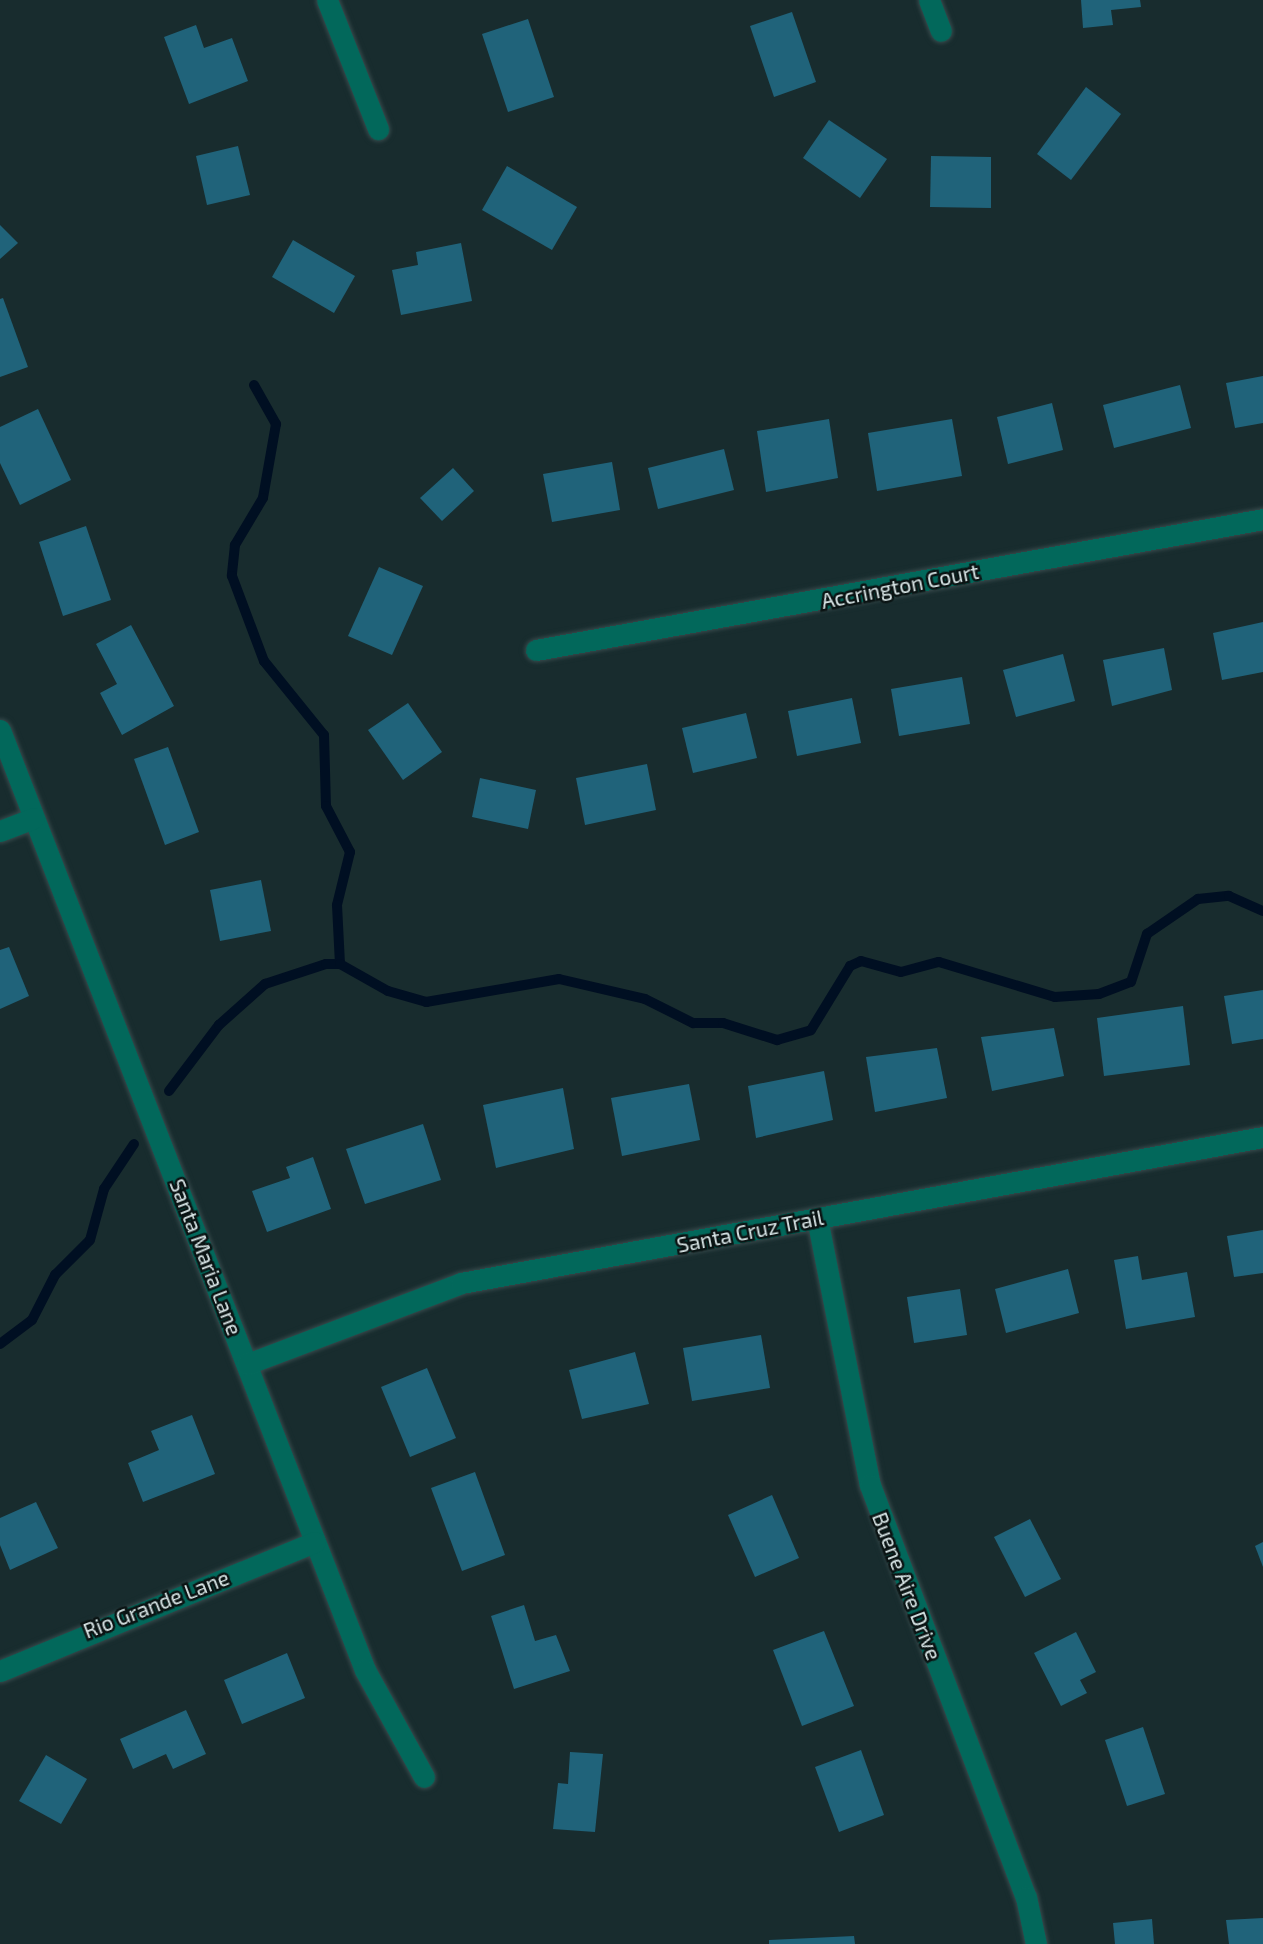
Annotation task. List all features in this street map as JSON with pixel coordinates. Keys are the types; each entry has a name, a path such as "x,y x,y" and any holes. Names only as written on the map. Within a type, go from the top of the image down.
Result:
{"street":[{"path":"327,0 378,129"},
{"path":"929,0 941,30"},
{"name":"Accrington Court","path":"536,650 1263,519"},
{"name":"Santa Maria Lane","path":"0,730 384,1714 424,1777"},
{"path":"0,831 34,818"},
{"name":"Santa Cruz Trail","path":"247,1364 461,1283 1263,1138"},
{"name":"Buene Aire Drive","path":"817,1218 870,1485 1017,1872 1036,1944"},
{"name":"Rio Grande Lane","path":"0,1671 315,1542"}],"building":[{"path":"1081,0 1140,0 1141,7 1111,10 1113,25 1083,28"},
{"path":"792,12 816,82 774,97 750,26"},
{"path":"528,19 554,97 508,112 482,34"},
{"path":"196,25 204,48 232,38 248,81 189,104 164,37"},
{"path":"1086,87 1121,114 1071,180 1037,154"},
{"path":"829,120 887,159 860,198 803,158"},
{"path":"238,146 250,195 207,205 196,156"},
{"path":"931,156 991,157 991,208 930,207"},
{"path":"507,166 577,207 552,250 482,210"},
{"path":"0,225 18,243 0,259"},
{"path":"293,240 355,276 334,313 272,277"},
{"path":"461,243 472,301 401,315 392,270 418,265 416,252"},
{"path":"3,298 28,367 0,377 0,299"},
{"path":"1263,376 1263,423 1235,428 1226,383"},
{"path":"1180,385 1191,428 1114,448 1103,405"},
{"path":"1052,403 1063,450 1008,464 997,417"},
{"path":"38,409 71,480 20,505 0,463 0,427"},
{"path":"829,419 838,478 766,492 757,431"},
{"path":"952,419 962,476 877,491 868,433"},
{"path":"724,449 734,490 658,509 648,468"},
{"path":"612,462 620,510 552,522 543,474"},
{"path":"453,468 474,491 442,521 420,498"},
{"path":"86,526 111,600 63,616 39,542"},
{"path":"379,567 423,586 392,655 348,636"},
{"path":"1263,622 1263,672 1222,680 1213,633"},
{"path":"131,625 174,706 122,735 100,693 117,684 96,644"},
{"path":"1164,648 1172,690 1112,706 1103,660"},
{"path":"1063,654 1075,701 1016,717 1003,670"},
{"path":"962,677 970,724 899,736 891,689"},
{"path":"852,698 861,743 797,756 788,711"},
{"path":"408,703 442,752 403,780 368,730"},
{"path":"746,713 757,758 693,773 682,728"},
{"path":"168,747 199,832 165,845 134,759"},
{"path":"647,764 656,810 585,825 576,778"},
{"path":"480,778 536,790 528,829 472,817"},
{"path":"261,880 271,931 220,941 210,890"},
{"path":"9,947 29,996 0,1009 0,950"},
{"path":"1263,990 1263,1039 1232,1044 1224,996"},
{"path":"1183,1006 1190,1065 1104,1076 1097,1018"},
{"path":"1054,1028 1064,1076 992,1091 981,1037"},
{"path":"937,1048 947,1098 875,1112 866,1057"},
{"path":"824,1071 833,1120 756,1138 748,1086"},
{"path":"689,1084 700,1140 622,1156 611,1098"},
{"path":"563,1088 574,1149 496,1168 483,1105"},
{"path":"423,1124 441,1180 365,1204 346,1149"},
{"path":"313,1157 331,1209 267,1232 252,1191 290,1178 286,1167"},
{"path":"1263,1230 1263,1273 1234,1277 1227,1236"},
{"path":"1138,1256 1142,1280 1187,1272 1195,1317 1126,1329 1114,1260"},
{"path":"1068,1269 1079,1313 1006,1333 995,1289"},
{"path":"960,1289 967,1335 914,1343 907,1297"},
{"path":"761,1335 770,1388 692,1401 683,1348"},
{"path":"635,1352 649,1404 582,1419 569,1370"},
{"path":"427,1368 456,1438 410,1457 381,1387"},
{"path":"192,1415 215,1474 143,1502 128,1463 159,1450 151,1431"},
{"path":"475,1472 505,1555 462,1571 431,1488"},
{"path":"772,1495 799,1558 755,1577 728,1515"},
{"path":"36,1502 58,1548 10,1570 0,1545 0,1518"},
{"path":"1030,1519 1061,1579 1025,1597 994,1537"},
{"path":"1263,1542 1263,1567 1255,1546"},
{"path":"524,1605 535,1641 556,1635 570,1671 514,1689 491,1616"},
{"path":"824,1631 854,1706 802,1726 773,1650"},
{"path":"1076,1632 1096,1672 1080,1680 1087,1693 1061,1706 1034,1653"},
{"path":"287,1653 305,1698 242,1724 224,1680"},
{"path":"186,1710 206,1754 173,1769 166,1754 133,1769 120,1739"},
{"path":"1143,1727 1165,1794 1127,1806 1105,1740"},
{"path":"861,1750 884,1815 839,1832 815,1767"},
{"path":"570,1752 603,1754 595,1832 553,1829 558,1783 568,1784"},
{"path":"46,1755 87,1779 61,1824 19,1801"},
{"path":"1263,1918 1263,1944 1229,1944 1226,1920"},
{"path":"1152,1919 1154,1944 1115,1944 1113,1923"},
{"path":"854,1936 855,1944 769,1944 769,1940"}],"waterway":[{"path":"254,385 276,424 263,498 235,545 232,576 264,661 324,735 326,806 350,852 337,905 340,964"},
{"path":"169,1091 219,1025 265,984 326,964 340,964 388,991 426,1002 559,979 645,999 693,1023 723,1023 777,1040 811,1030 850,966 861,961 901,972 939,962 1055,997 1099,994 1131,982 1147,934 1198,899 1229,896 1263,911"},
{"path":"0,1344 32,1320 55,1275 90,1240 104,1189 134,1144"}]}
